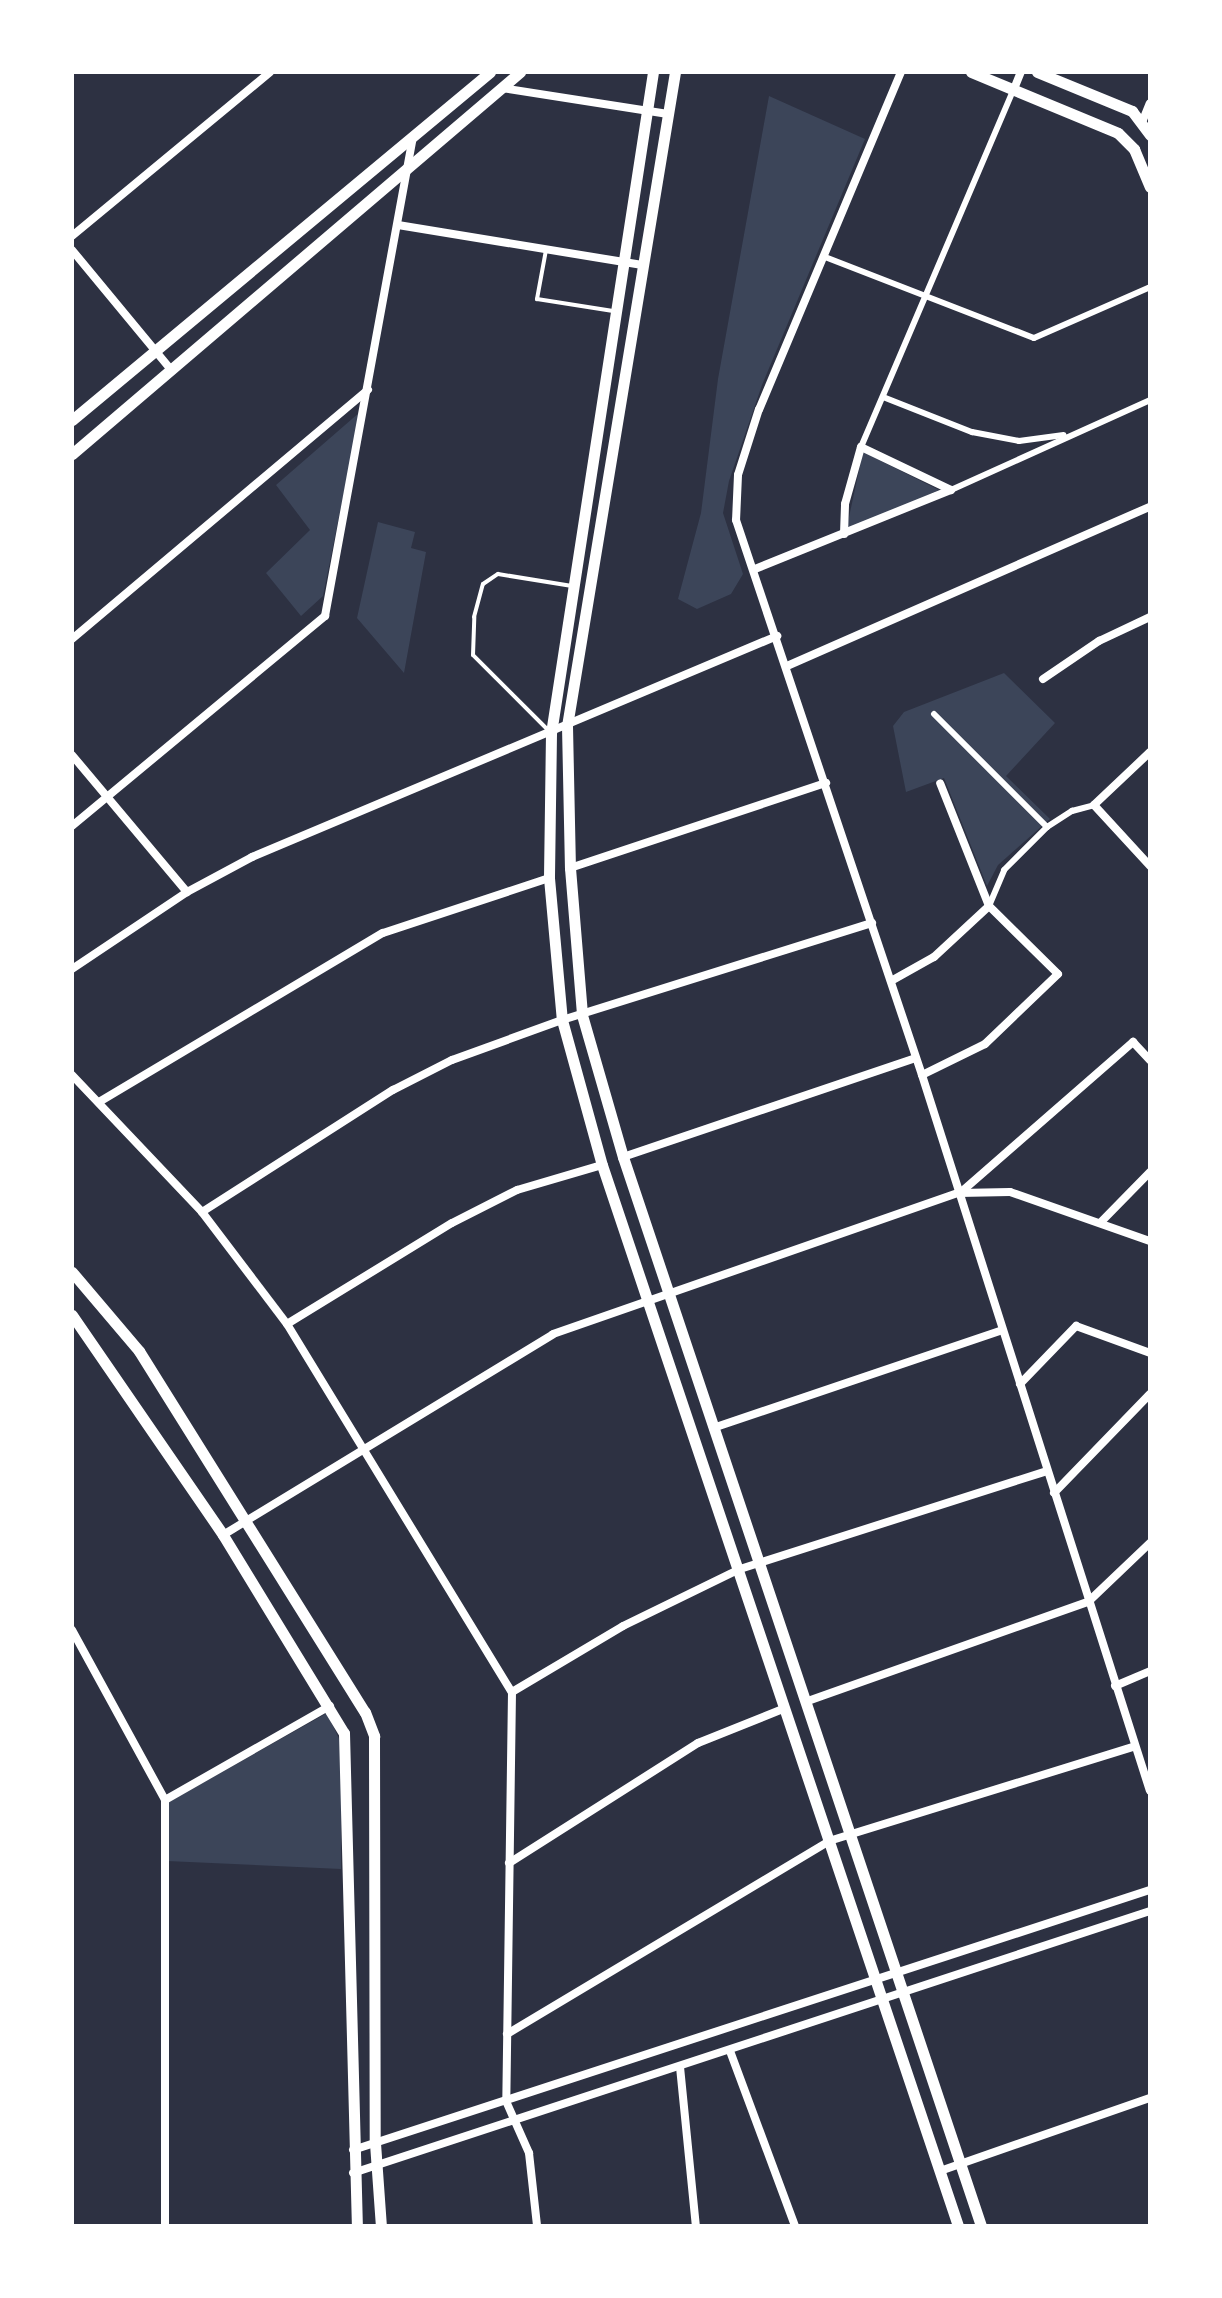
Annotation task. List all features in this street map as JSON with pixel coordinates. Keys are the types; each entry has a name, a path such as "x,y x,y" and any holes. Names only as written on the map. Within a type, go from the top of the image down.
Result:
{"street":[{"path":"72,236 270,72"},
{"path":"72,420 490,72"},
{"path":"72,454 520,72"},
{"path":"653,72 574,587 567,726 570,868 582,1015 623,1157 981,2226"},
{"path":"675,72 613,441 551,733 549,878 562,1020 602,1165 958,2226"},
{"path":"901,72 759,409 738,475 736,520 755,569 922,1075 1150,1791"},
{"path":"971,72 1118,133 1134,149 1150,187"},
{"path":"844,534 845,504 861,447 1021,72"},
{"path":"1037,72 1120,105 1143,120 1150,135"},
{"path":"502,88 668,114"},
{"path":"1143,120 1150,103"},
{"path":"72,826 325,616 413,138"},
{"path":"398,225 641,265"},
{"path":"72,250 172,371"},
{"path":"825,257 1034,338 1150,287"},
{"path":"72,639 369,389"},
{"path":"883,397 972,432 1019,441 1072,434"},
{"path":"755,569 951,490 1150,400"},
{"path":"597,439 613,441"},
{"path":"861,447 951,490"},
{"path":"787,666 1150,507"},
{"path":"1043,679 1099,641 1150,617"},
{"path":"72,969 187,892 252,857 777,636"},
{"path":"934,714 1047,827"},
{"path":"891,981 934,957 989,906 1004,870 1047,827 1072,811 1094,805 1150,752"},
{"path":"72,755 187,892"},
{"path":"570,868 826,783"},
{"path":"922,1075 985,1044 1058,974 989,906 940,783"},
{"path":"1094,805 1150,866"},
{"path":"99,1102 383,933 549,878"},
{"path":"202,1212 393,1090 452,1060 562,1020 872,923"},
{"path":"959,1193 1133,1042 1150,1060"},
{"path":"623,1157 916,1058"},
{"path":"72,1075 202,1212 287,1324 512,1692 506,2101 529,2153 537,2226"},
{"path":"287,1324 452,1223 517,1190 602,1165"},
{"path":"1101,1222 1150,1172"},
{"path":"223,1535 553,1334 668,1291 959,1193 1010,1192 1150,1241"},
{"path":"72,1272 139,1351 365,1712 374,1736 375,2143 381,2226"},
{"path":"72,1315 223,1535 330,1706 347,1754 352,2173 357,2226"},
{"path":"1020,1384 1076,1326 1150,1353"},
{"path":"713,1428 1002,1330"},
{"path":"1054,1493 1150,1394"},
{"path":"512,1692 623,1626 740,1569 1047,1471"},
{"path":"805,1702 1088,1602 1150,1543"},
{"path":"72,1630 165,1800 165,2226"},
{"path":"1115,1686 1150,1671"},
{"path":"165,1800 330,1706"},
{"path":"509,1863 698,1743 783,1709"},
{"path":"507,2034 829,1841 1135,1746"},
{"path":"352,2150 878,1982 1150,1890"},
{"path":"352,2173 903,1995 1150,1911"},
{"path":"730,2051 795,2226"},
{"path":"680,2067 696,2226"},
{"path":"940,2171 1150,2098"}],"lane":[{"path":"547,248 537,299 616,312"},
{"path":"551,733 473,655 474,617 483,584 498,574 574,587"}],"shaded area":[{"path":"769,96 865,139 762,385 729,481 723,513 743,574 731,594 697,609 678,599 701,513 718,379"},
{"path":"360,412 323,596 301,616 266,573 310,530 276,485"},
{"path":"863,452 939,490 846,531"},
{"path":"378,522 415,532 411,548 426,552 404,673 357,618"},
{"path":"1004,673 1055,723 1006,776 1050,819 998,865 987,886 944,778 906,792 893,726 904,712"},
{"path":"327,1713 341,1743 341,1869 167,1861 169,1802"}]}
